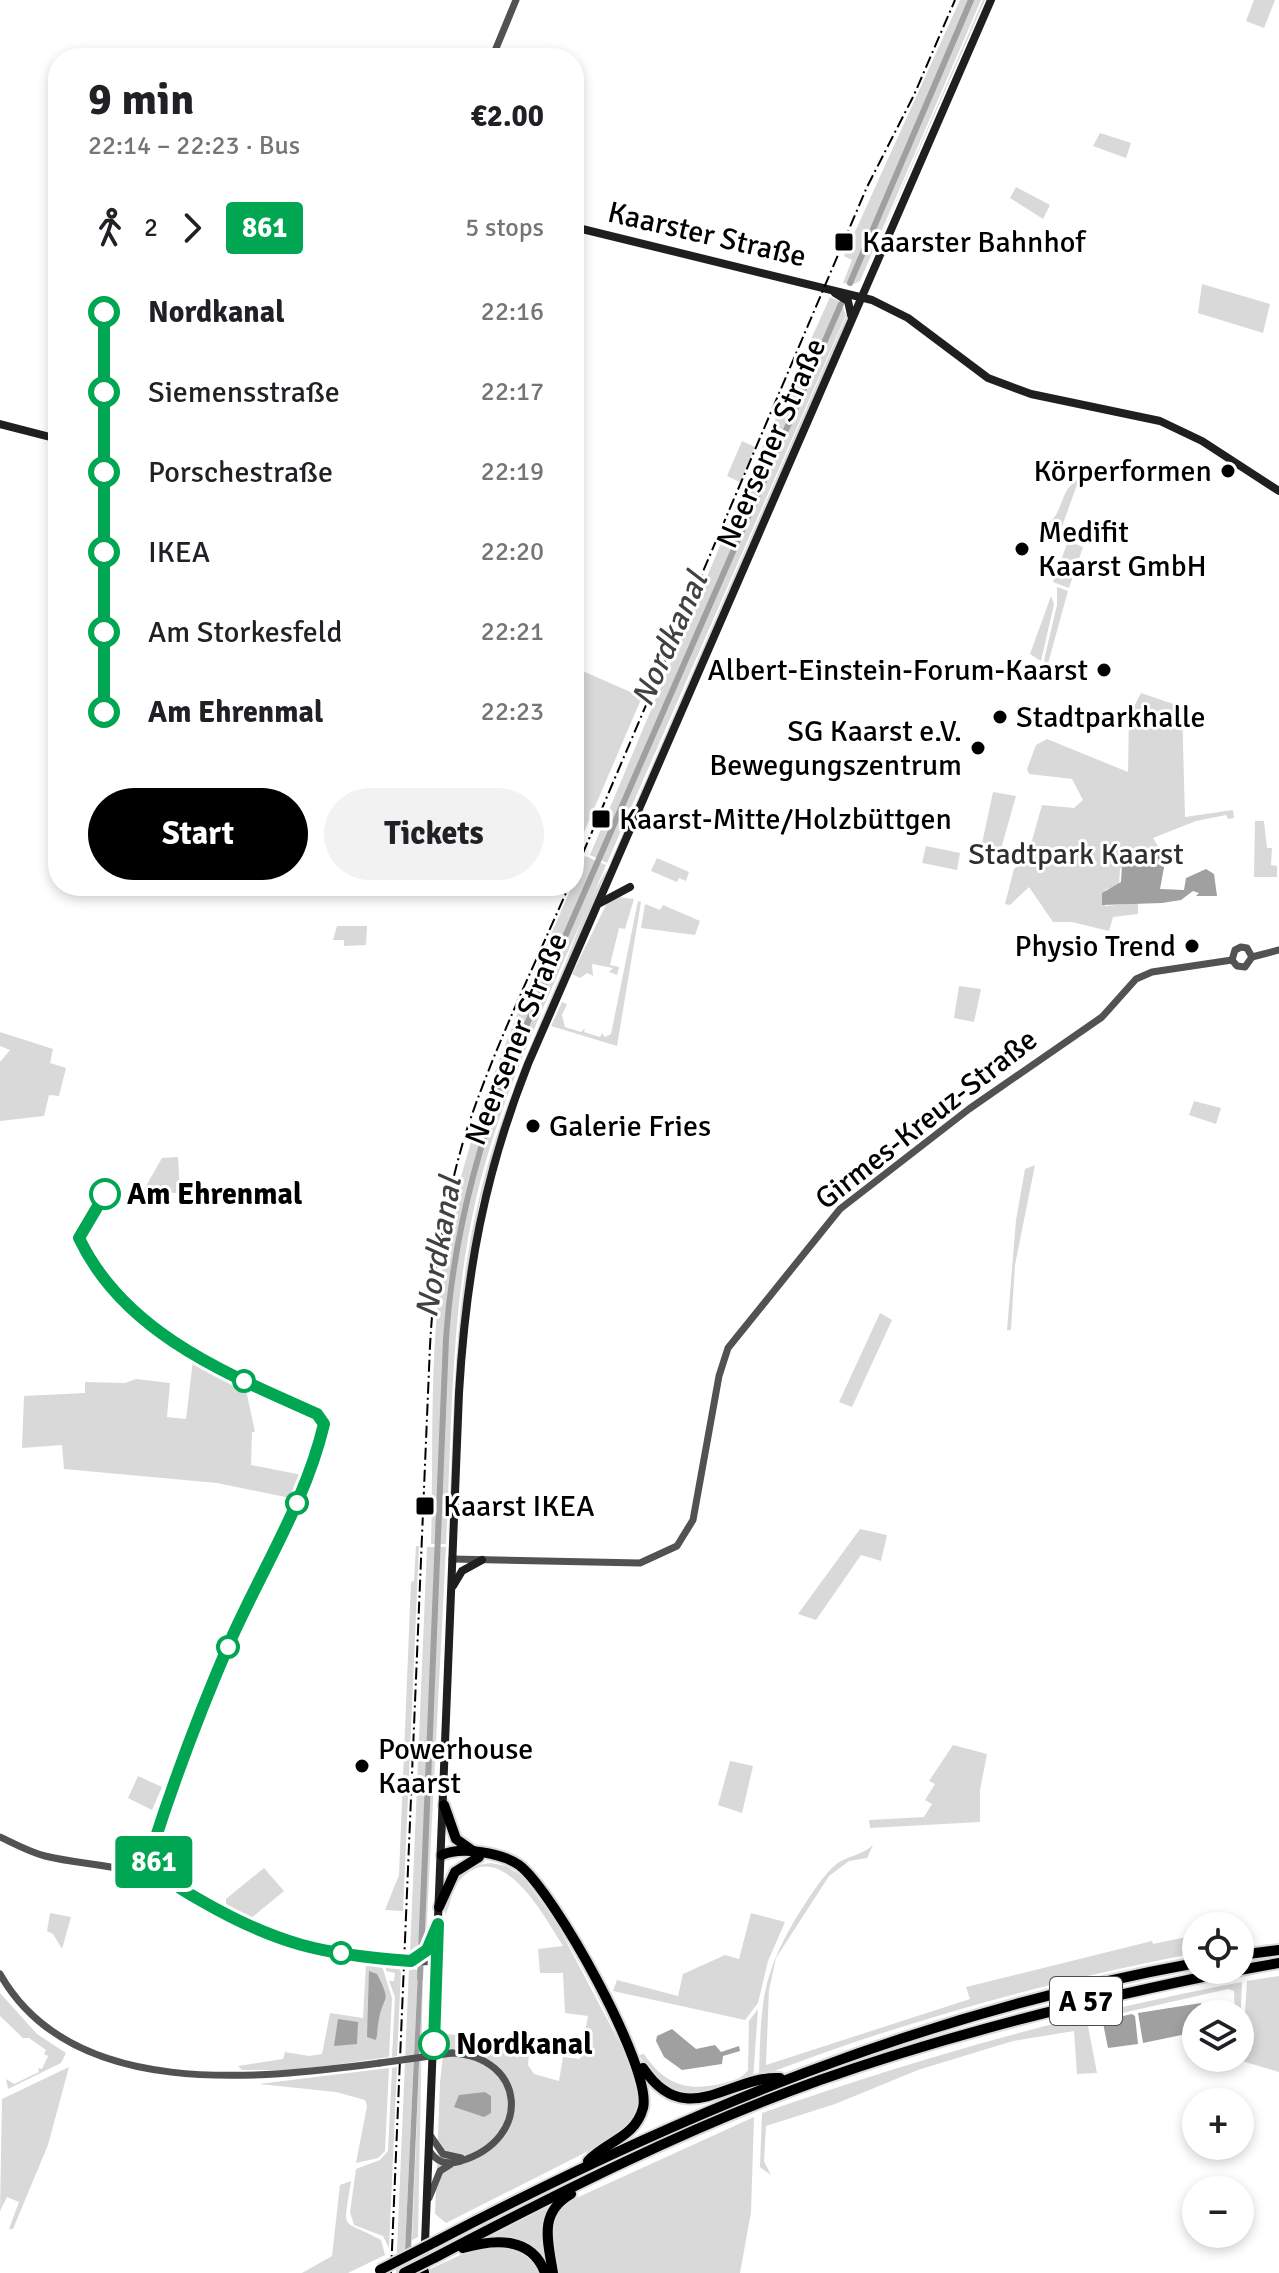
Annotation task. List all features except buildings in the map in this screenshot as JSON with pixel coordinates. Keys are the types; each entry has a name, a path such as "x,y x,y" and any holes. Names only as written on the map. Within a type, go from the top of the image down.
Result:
{"highway":[{"path":"444,1805 456,1839 479,1855"},
{"path":"442,1855 451,1852 492,1856 519,1865 546,1896 635,2057 654,2082 682,2097 709,2098 748,2088"},
{"path":"439,1907 455,1872 479,1855"},
{"path":"1254,1953 1279,1950"},
{"name":"A 57","path":"1254,1967 1279,1963"},
{"name":"A 57","path":"748,2088 982,2013 1106,1981 1182,1966"},
{"name":"A 57","path":"404,2273 590,2178 765,2101 892,2055 985,2028 1108,1996 1182,1981"},
{"path":"585,2165 596,2152 626,2135 640,2117 645,2086 635,2057"},
{"path":"377,2271 585,2165 748,2088"},
{"path":"553,2273 546,2231 552,2209 561,2200 708,2125"},
{"path":"434,2258 482,2243 509,2242 535,2254 545,2273"}],"main road":[{"name":"Neersener Straße","path":"424,2273 464,1322 482,1201 514,1099 851,320 849,296 991,0"},
{"name":"Kaarster Straße","path":"584,229 829,288 908,318 973,369 1005,386 1135,413 1186,432 1279,491"},
{"path":"849,296 851,320"},
{"path":"0,424 48,436"},
{"path":"596,906 612,894 630,887"},
{"path":"451,1591 462,1571 482,1560"}],"street":[{"path":"496,48 516,0"},
{"path":"1252,957 1247,948 1241,947 1235,950 1232,960 1237,966 1245,967 1252,957 1279,950"},
{"name":"Girmes-Kreuz-Straße","path":"452,1559 640,1563 677,1546 693,1520 719,1376 728,1348 840,1209 969,1109 1102,1017 1136,979 1152,972 1232,960"},
{"path":"2,1840 42,1855 143,1875 186,1892 251,1929 291,1944 411,1961 437,1961"},
{"path":"117,1868 141,1860 152,1849 157,1868 186,1892"},
{"path":"411,1961 427,1950 438,1924"},
{"path":"427,1962 436,1979"},
{"path":"0,1974 21,2004 52,2031 101,2055 154,2069 227,2078 452,2053 473,2055 493,2067 506,2083 511,2104 508,2124 496,2143 453,2163 436,2177 427,2209"},
{"path":"430,2135 443,2154 467,2159"},
{"path":"429,2150 438,2161 453,2163"}],"green space":[{"path":"960,0 981,0 860,281 852,285 843,283 852,260 844,256"},
{"path":"983,0 985,0 862,280"},
{"path":"1254,0 1275,0 1264,28 1246,21"},
{"path":"1100,133 1131,143 1126,158 1093,146"},
{"path":"1016,187 1050,205 1043,219 1010,198"},
{"path":"1202,284 1270,304 1263,333 1198,313"},
{"path":"830,297 839,301 836,311 756,496 842,305 846,315 607,863 590,855 743,491"},
{"path":"848,312 848,319 610,863"},
{"path":"742,441 755,447 740,482 727,476"},
{"path":"1079,479 1060,532 1047,524 1057,513 1068,489"},
{"path":"1068,541 1083,547 1069,588 1053,582"},
{"path":"1057,587 1068,591 1047,667 1044,660 1057,605"},
{"path":"1051,596 1054,604 1041,661 1030,654"},
{"path":"584,672 642,697 584,832"},
{"name":"Stadtpark Kaarst","path":"1141,693 1182,707 1185,817 1233,810 1234,818 1228,819 1226,815 1196,821 1153,838 1161,851 1141,863 1132,856 1120,869 1119,885 1105,890 1105,906 1138,903 1138,914 1113,917 1109,931 1072,922 1053,922 1029,887 1010,905 1005,904 1014,869 1027,858 1042,805 1074,808 1083,800 1072,779 1029,774 1027,769 1036,745 1047,739 1128,772 1129,716"},
{"path":"993,792 1016,796 1000,852 981,848"},
{"path":"1255,821 1264,821 1267,848 1272,848 1271,865 1277,866 1277,877 1254,877"},
{"path":"926,846 960,853 957,870 922,863"},
{"path":"585,856 606,865 517,1071 487,1156 476,1199 467,1242 457,1328 446,1544 431,1544 436,1319 446,1243 457,1192 487,1093 524,997 568,896 584,896"},
{"path":"657,858 689,872 686,881 679,878 677,882 651,871"},
{"path":"609,867 512,1093 480,1201 463,1302 448,1543 459,1327 470,1241 479,1199 494,1144 513,1090 588,907"},
{"path":"617,897 634,899 625,929 619,928 610,965 619,967 617,975 609,972 613,968 592,964 593,976 587,973 580,978 572,974 608,901"},
{"path":"638,901 641,902 617,1046 551,1026 562,1002 567,1004 562,1015 565,1027 581,1032 585,1028 584,1032 600,1037 602,1033 605,1037 611,1034"},
{"path":"645,904 660,910 663,905 700,921 695,935 641,928"},
{"path":"337,926 367,926 366,945 344,946 344,940 333,940"},
{"path":"959,986 981,989 974,1022 954,1018"},
{"path":"0,1032 53,1049 50,1063 66,1068 59,1096 49,1095 44,1116 0,1121 0,1062 10,1050 0,1046"},
{"path":"1194,1101 1221,1108 1216,1124 1189,1115"},
{"path":"178,1157 180,1193 142,1193 162,1158"},
{"path":"1035,1165 1015,1265 1011,1330 1007,1330 1016,1220 1025,1169"},
{"path":"880,1313 892,1320 852,1407 839,1402"},
{"path":"193,1360 245,1385 255,1432 252,1432 251,1465 302,1475 295,1499 217,1483 64,1469 62,1445 22,1448 24,1396 85,1393 85,1382 125,1383 136,1379 170,1383 167,1417 186,1419"},
{"path":"860,1529 887,1535 881,1561 861,1555 816,1620 798,1614"},
{"path":"416,1546 419,1546 403,1911 385,1910 399,1875 411,1582 414,1581"},
{"path":"427,1547 446,1547 426,1938 420,1949 410,1953"},
{"path":"953,1745 987,1754 980,1790 980,1822 870,1828 869,1820 924,1817 932,1804 925,1800 935,1784 929,1781"},
{"path":"730,1761 753,1766 742,1813 718,1805"},
{"path":"138,1776 162,1787 152,1810 128,1798"},
{"path":"873,1845 867,1858 849,1861 829,1876 776,1958 769,1990 766,2065 970,1999 966,1987 1152,1941 1153,1944 1182,1938 1182,1956 1085,1976 975,2005 866,2038 759,2077 765,1994 775,1959 784,1939 822,1879 842,1861"},
{"path":"491,1863 506,1866 522,1876 556,1922 637,2076 639,2104 634,2118 612,2139 446,2223 435,2214 445,2034 530,2041 528,2065 534,2074 559,2081 563,2057 580,2059 588,2016 565,2013 563,1973 540,1973 538,1949 563,1946 533,1900 505,1873 490,1867 475,1869 456,1885 445,1915 449,1895 458,1879 471,1868"},
{"path":"264,1868 284,1891 250,1919 226,1904 226,1899"},
{"path":"50,1913 71,1917 62,1949 53,1934 47,1931"},
{"path":"751,1913 785,1922 768,1961 758,2003 745,2020 613,1991 617,1980 678,1996 683,1974 725,1955 739,1959"},
{"path":"366,1964 382,1966 392,1998 389,2057 298,2070 242,2070 238,2066 283,2059 285,2052 309,2056 322,2054 330,2013 363,2018"},
{"path":"386,1966 398,1967 401,1972 397,2056 392,2057 395,1997 389,1981 394,1981 395,1973 386,1971"},
{"path":"409,1968 418,1970 404,2273 396,2273"},
{"path":"423,1971 418,2237 412,2240"},
{"path":"1279,1976 1279,2072 1254,2065 1254,2000 1246,2000 1247,1984 1254,1984 1254,1980"},
{"path":"1242,1984 1241,2000 1234,2000 1234,1991 1228,1989 1087,2021 1097,2073 1077,2074 1074,2031 1013,2041 918,2070 835,2104 766,2126 764,2161 771,2175 760,2167 762,2113 1000,2038 1181,1994"},
{"path":"0,1993 37,2034 66,2053 61,2063 8,2089 6,2079 14,2084 39,2072 38,2068 42,2069 48,2056 44,2054 46,2050 29,2038 23,2038 0,2016"},
{"path":"758,2009 753,2079 719,2091 689,2094 662,2083 639,2055 644,2054 667,2078 686,2086 708,2086 736,2080 748,2070 749,2021"},
{"path":"69,2067 48,2145 13,2229 9,2229 19,2202 7,2197 0,2211 2,2099"},
{"path":"397,2067 389,2248 383,2236 354,2225 350,2212 356,2169 380,2160 388,2151 392,2068"},
{"path":"389,2068 385,2151 378,2158 356,2163 367,2106 365,2100 336,2092 259,2084"},
{"path":"754,2117 751,2212 740,2273 557,2273 551,2229 561,2205"},
{"path":"351,2181 348,2222 381,2240 385,2255 348,2273 302,2273 332,2256 340,2185"},
{"path":"551,2205 542,2228 550,2273 542,2258 486,2239"},
{"path":"511,2246 533,2257 541,2273 430,2273 430,2269 478,2247"}],"shaded area":[{"path":"1161,851 1165,862 1160,889 1184,890 1186,878 1206,869 1214,874 1217,896 1196,896 1199,893 1193,891 1181,900 1162,903 1102,905 1102,893 1121,882 1122,865 1132,856 1142,863"},
{"path":"418,1970 423,1971 410,2273 404,2273"},
{"path":"369,1971 377,1974 386,1995 376,2040 367,2037"},
{"path":"1182,2006 1182,2035 1143,2043 1138,2013"},
{"path":"1135,2016 1138,2044 1108,2048 1105,2020"},
{"path":"338,2019 358,2022 357,2044 334,2046"},
{"path":"672,2029 696,2049 715,2045 721,2052 739,2046 740,2051 723,2056 722,2064 682,2070 664,2057 656,2041 657,2036"},
{"path":"485,2092 491,2096 491,2113 484,2117 454,2107 459,2095"}],"waterway":[{"name":"Nordkanal","path":"850,283 971,0"},
{"name":"Nordkanal","path":"584,893 841,304"},
{"path":"1110,844 1122,853 1130,852 1132,856"},
{"name":"Nordkanal","path":"420,1978 446,1339 453,1270 466,1203 506,1072 583,896"}],"railway":[{"path":"584,851 867,187 914,95 955,0"},
{"path":"391,2273 434,1291 452,1182 467,1129 502,1037 565,896"}],"bus line":[{"name":"861","path":"105,1194 79,1238 114,1291 157,1330 188,1352 317,1414 324,1424 289,1523 233,1636 183,1759 152,1849 157,1868 186,1892 245,1926 266,1936 310,1949 411,1961 427,1950 438,1924 434,2044"}],"place":[{"name":"Kaarster Bahnhof","path":"844,242"},
{"name":"Körperformen","path":"1228,471"},
{"name":"Medifit Kaarst GmbH","path":"1022,549"},
{"name":"Albert-Einstein-Forum-Kaarst","path":"1104,670"},
{"name":"Stadtparkhalle","path":"1000,717"},
{"name":"SG Kaarst e.V. Bewegungszentrum","path":"978,748"},
{"name":"Kaarst-Mitte/Holzbüttgen","path":"601,819"},
{"name":"Physio Trend","path":"1192,946"},
{"name":"Galerie Fries","path":"533,1126"},
{"name":"Am Ehrenmal","path":"105,1194"},
{"name":"Kaarst IKEA","path":"425,1506"},
{"name":"Powerhouse Kaarst","path":"362,1766"},
{"name":"Nordkanal","path":"434,2044"}]}
